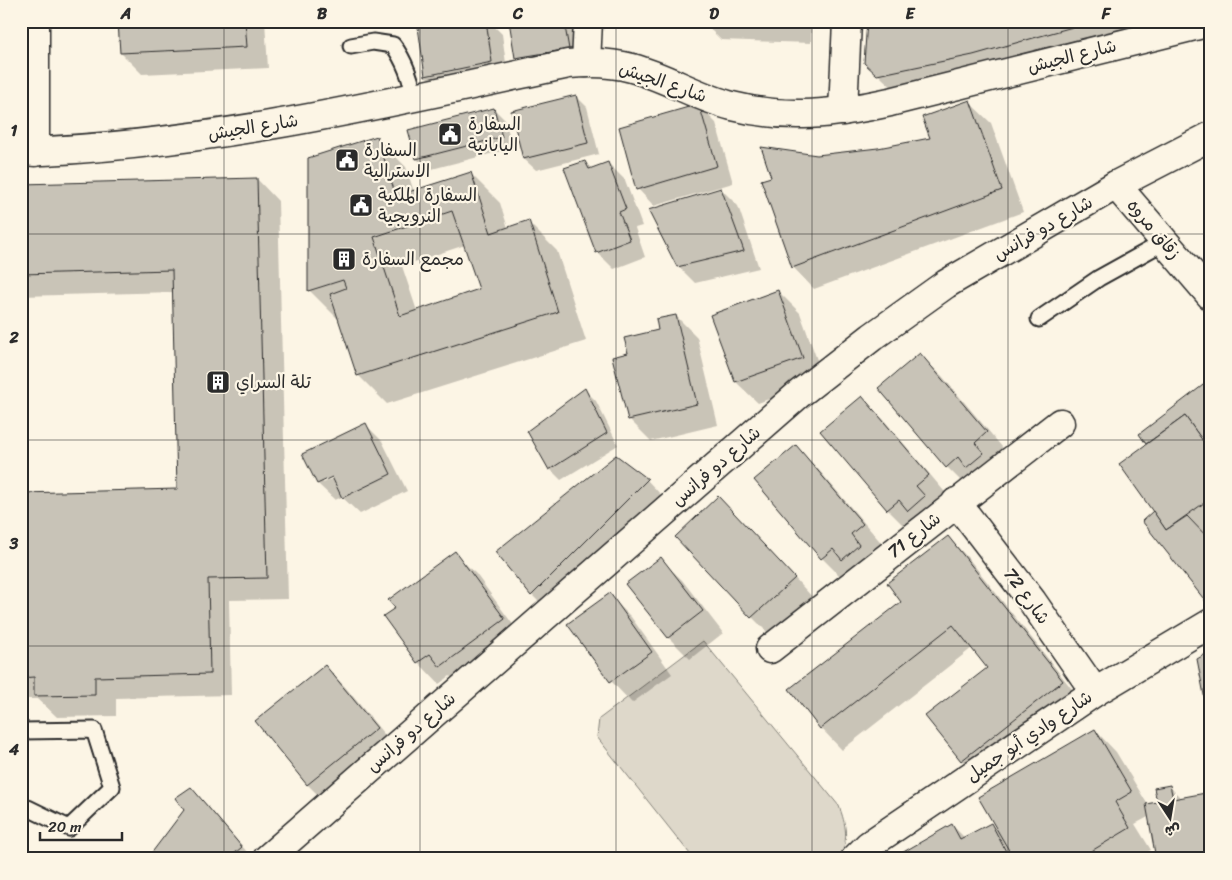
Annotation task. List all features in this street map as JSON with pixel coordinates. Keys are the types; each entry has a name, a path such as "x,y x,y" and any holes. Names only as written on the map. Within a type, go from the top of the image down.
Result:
{"street":[{"path":"28,152 35,21"},
{"path":"586,63 588,21"},
{"path":"843,111 847,21"},
{"name":"شارع الجيش","path":"28,152 178,140 331,114 568,64 586,63 606,63 633,68 731,106 790,115 843,111 890,102 1211,22"},
{"name":"شارع دو فرانس","path":"267,859 814,383 872,337 946,284 1116,185 1211,136"},
{"name":"زقاق مروه","path":"1116,185 1211,296"},
{"name":"شارع 71","path":"770,649 1060,422"},
{"name":"شارع 72","path":"956,502 1032,601 1096,692"},
{"name":"شارع وادي أبو جميل","path":"854,859 869,845 1096,692 1211,623"}],"lane":[{"path":"351,46 373,42 393,45 401,55 415,96"},
{"path":"1040,319 1099,278 1164,242"},
{"path":"21,731 94,730 112,787 69,828 28,808 21,808"}],"shaded area":[{"path":"703,641 839,806 846,832 845,845 840,859 694,859 597,737 599,719"}],"building":[{"path":"118,21 245,21 247,47 120,53"},
{"path":"434,21 486,21 492,62 425,76 418,27 435,24"},
{"path":"509,21 564,21 569,49 515,58"},
{"path":"867,21 1094,21 973,55 877,75 864,63"},
{"path":"576,95 588,143 523,159 511,111"},
{"path":"970,100 1002,190 792,268 761,180 771,177 761,147 817,155 878,148 930,138 922,117"},
{"path":"699,104 717,166 636,190 619,127"},
{"path":"494,108 502,137 416,159 408,130"},
{"name":"مجمع السفارة","path":"377,136 396,196 471,172 491,233 529,220 558,312 357,376 330,294 346,288 343,280 308,291 308,158","holes":["452,211 479,289 400,316 374,237"]},
{"path":"585,161 589,169 608,162 626,209 619,212 630,240 596,253 564,168"},
{"name":"تلة السراي","path":"257,178 267,578 208,579 210,674 95,677 95,695 34,696 34,677 21,678 21,493 177,489 172,270 21,274 21,184"},
{"path":"721,188 744,251 677,267 648,210"},
{"path":"778,290 803,358 735,382 710,315"},
{"path":"676,315 697,404 628,420 612,357 628,353 624,338 658,330 656,319"},
{"path":"920,353 987,432 975,443 984,453 966,468 958,457 946,468 878,388"},
{"path":"1211,379 1211,434 1203,441 1185,416 1146,444 1139,434"},
{"path":"585,388 607,433 549,470 527,431"},
{"path":"862,396 929,475 916,486 925,496 908,511 899,500 887,510 820,431"},
{"path":"1185,416 1211,452 1211,498 1166,530 1119,464"},
{"path":"366,423 391,474 342,498 332,477 317,484 302,454"},
{"path":"796,445 863,524 851,534 859,545 842,560 833,549 821,559 754,480"},
{"path":"616,455 648,479 531,596 495,552"},
{"path":"718,496 795,578 751,618 675,537"},
{"path":"1153,511 1166,530 1187,516 1211,541 1211,608 1142,521"},
{"path":"948,536 1063,681 961,761 925,716 987,668 953,625 820,729 789,689 901,602 887,583"},
{"path":"455,551 505,619 440,667 430,654 417,663 383,616 395,608 388,600"},
{"path":"661,557 703,611 668,638 625,584"},
{"path":"610,593 652,652 610,682 567,624"},
{"path":"1211,651 1211,725 1210,726 1197,659"},
{"path":"325,665 377,728 307,785 255,721"},
{"path":"1095,729 1132,792 1115,802 1130,828 1078,859 1014,859 978,797"},
{"path":"1170,785 1173,799 1211,792 1211,859 1156,859 1146,804 1157,802 1154,788"},
{"path":"191,787 242,847 228,859 147,859 184,810 175,798"},
{"path":"991,823 1010,859 903,859 900,854 952,824 960,839"}],"place":[{"name":"السفارة اليابانية","path":"450,134"},
{"name":"السفارة الاسترالية","path":"347,160"},
{"name":"السفارة الملكية النرويجية","path":"361,205"},
{"name":"مجمع السفارة","path":"344,259"},
{"name":"تلة السراي","path":"218,382"}]}
